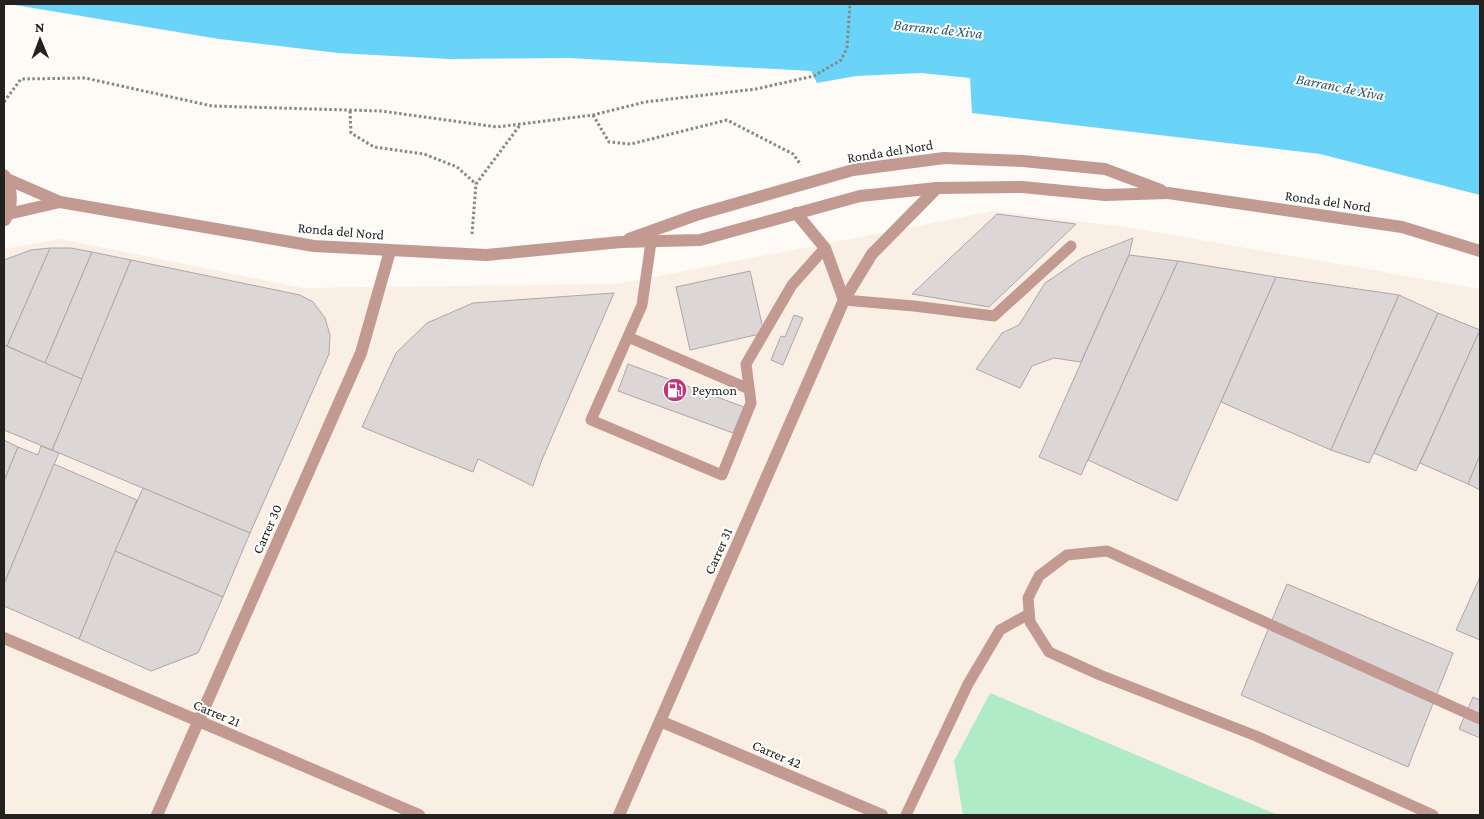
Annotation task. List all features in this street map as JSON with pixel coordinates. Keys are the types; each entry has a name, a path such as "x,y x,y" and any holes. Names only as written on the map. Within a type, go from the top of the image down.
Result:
{"street":[{"name":"Ronda del Nord","path":"621,242 696,215 853,170 944,158 1023,161 1105,170 1168,193"},
{"name":"Ronda del Nord","path":"5,177 60,202 314,246 390,251 486,255 621,242 700,240 860,196 937,188 1022,186 1105,195 1168,193 1402,227 1480,251"},
{"path":"5,177 11,191 11,203 6,218"},
{"name":"Carrer 31","path":"619,815 844,300 872,254 937,188"},
{"name":"Ronda del Nord","path":"6,218 60,202"},
{"path":"796,213 825,248 844,300"},
{"name":"Carrer 30","path":"157,815 360,353 390,251"},
{"name":"Carrer 21","path":"4,638 419,815"},
{"name":"Carrer 42","path":"660,721 882,815"}],"lane":[{"path":"651,242 642,306 591,420 722,475 751,403 746,364 792,285 825,248"},
{"path":"844,300 994,316 1071,246"},
{"path":"628,337 749,389"},
{"path":"1433,815 1256,736 1100,675 1049,652 1030,622 1028,598 1039,576 1067,555 1107,551 1480,719"},
{"path":"906,815 968,684 1000,630 1029,614"}],"path":[{"path":"4,102 21,79 85,78 212,106 381,111 497,128 593,115 645,102 756,89 814,76 841,60 847,48 850,4"},
{"path":"350,111 352,133 374,148 424,154 456,167 476,184"},
{"path":"593,115 609,142 631,144 727,120 792,154 814,181"},
{"path":"471,254 476,184 520,124"}],"shaded area":[{"path":"995,211 1133,228 1480,289 1480,815 4,815 4,249 61,239 302,288 617,284"}],"green space":[{"path":"990,693 1278,815 963,815 954,761"}],"water":[{"name":"Barranc de Xiva","path":"9,4 1480,4 1480,195 1320,154 972,113 970,78 921,73 856,76 817,83 811,71 569,58 449,59 338,53 219,39"}],"building":[{"path":"997,214 1076,224 989,307 912,294"},
{"path":"1133,238 1129,255 1081,362 1054,358 1032,366 1020,388 976,369 1002,333 1019,325 1045,283 1082,258"},
{"path":"50,248 71,248 92,252 45,363 7,346"},
{"path":"50,248 7,346 4,345 4,260 31,250"},
{"path":"92,252 131,260 82,379 45,363"},
{"path":"1129,255 1178,261 1081,475 1039,457"},
{"path":"131,260 300,295 313,302 325,318 330,335 329,354 250,533 52,450"},
{"path":"1178,261 1276,277 1177,501 1088,460"},
{"path":"750,271 764,333 690,350 676,287"},
{"path":"1276,277 1399,295 1331,450 1221,402"},
{"path":"614,293 541,462 533,486 478,459 473,472 362,427 396,353 427,323 473,303"},
{"path":"1399,295 1438,313 1369,463 1331,450"},
{"path":"1438,313 1480,330 1416,471 1374,453"},
{"path":"794,315 803,318 783,365 771,360 781,336 785,337"},
{"path":"1480,330 1480,455 1468,484 1420,463"},
{"path":"4,345 82,379 52,450 4,430"},
{"path":"628,364 744,407 733,433 618,391"},
{"path":"4,440 18,447 4,481"},
{"path":"41,446 59,453 4,584 4,481 18,447 38,455"},
{"path":"1480,455 1480,490 1468,484"},
{"path":"54,464 137,500 79,639 4,606 4,584"},
{"path":"143,488 250,533 223,597 115,551"},
{"path":"115,551 223,597 198,653 151,671 79,639"},
{"path":"1480,577 1480,640 1456,630"},
{"path":"1287,584 1453,653 1408,767 1241,695"},
{"path":"1473,697 1480,700 1480,738 1459,729"}],"place":[{"name":"Peymon","path":"675,390"}]}
